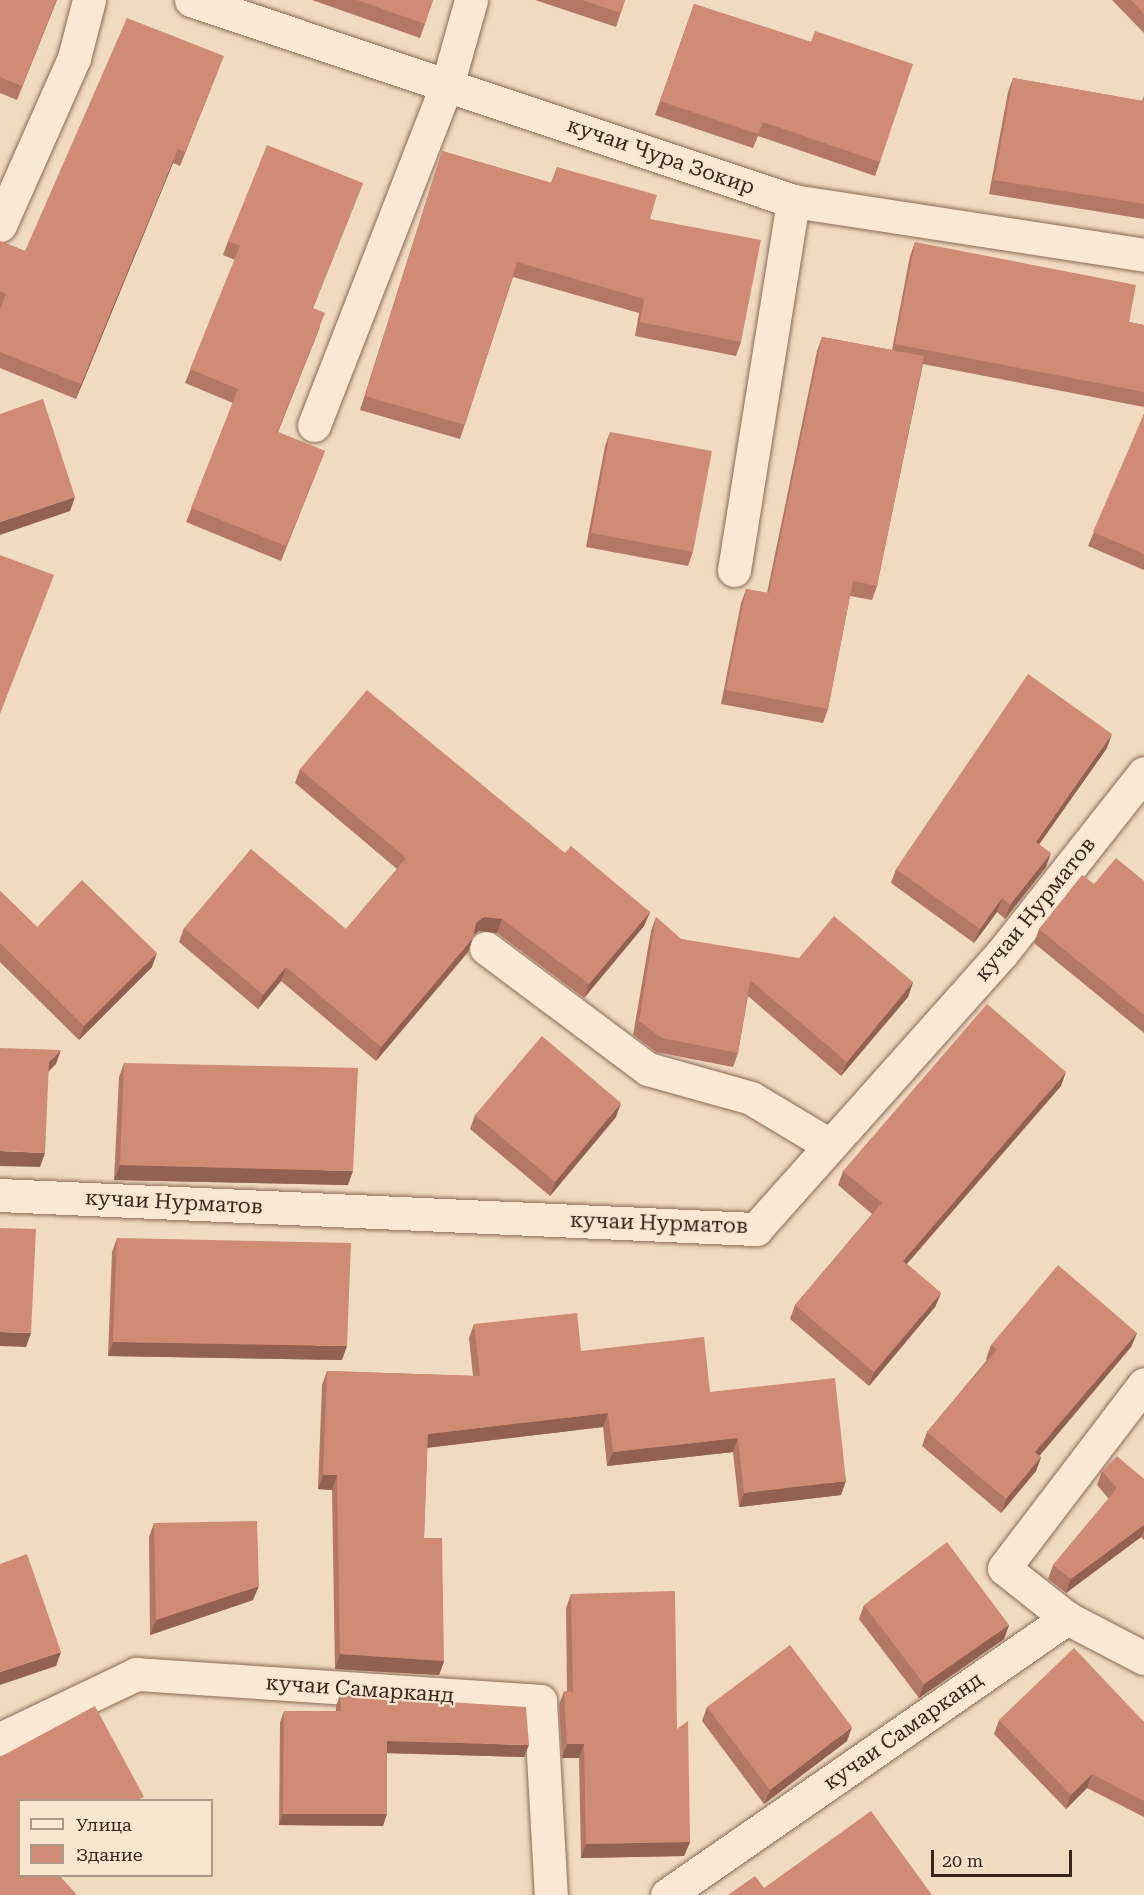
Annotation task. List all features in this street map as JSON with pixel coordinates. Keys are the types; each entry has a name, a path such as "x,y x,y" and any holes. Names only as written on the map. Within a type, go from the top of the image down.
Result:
{"street":[{"path":"0,225 74,58 89,0"},
{"name":"кучаи Чура Зокир","path":"191,0 448,82 793,201 1144,255"},
{"path":"314,424 448,82 471,0"},
{"path":"734,570 793,201"},
{"name":"кучаи Нурматов","path":"0,1195 756,1229 828,1144 1002,953 1144,773"},
{"path":"486,948 648,1069 751,1098 828,1144"},
{"path":"1144,1383 1004,1568 1067,1618 1144,1658"},
{"name":"кучаи Самарканд","path":"668,1895 1067,1618"},
{"name":"кучаи Самарканд","path":"0,1739 136,1674 540,1701 551,1895"}],"building":[{"path":"0,0 56,0 22,86 0,77"},
{"path":"357,0 433,0 425,24"},
{"path":"582,0 625,0 621,13"},
{"path":"1131,0 1144,0 1144,14"},
{"path":"694,4 811,42 815,31 913,64 880,162 763,122 758,134 660,101"},
{"path":"127,18 224,56 185,152 178,149 81,384 0,352 0,309 6,294 0,291 0,241 25,251"},
{"path":"1013,78 1143,101 1144,96 1144,204 994,180"},
{"path":"267,145 363,183 313,308 325,313 277,432 325,451 286,546 191,508 238,389 190,369 240,246 228,241"},
{"path":"442,151 552,183 557,167 657,195 650,219 761,240 741,342 640,322 644,299 517,262 465,425 365,396"},
{"path":"915,242 1136,285 1129,322 1144,325 1144,392 895,344"},
{"path":"822,337 924,356 877,586 853,581 828,709 726,690 746,589 769,593"},
{"path":"43,399 75,497 0,522 0,414"},
{"path":"1144,414 1144,554 1093,532"},
{"path":"610,432 712,451 693,552 591,533"},
{"path":"0,555 54,575 0,714"},
{"path":"1028,674 1112,734 1036,842 1051,853 1010,905 1002,898 980,929 896,869"},
{"path":"367,690 565,853 571,846 650,912 589,984 502,919 484,917 476,923 473,938 381,1047 286,967 263,995 184,928 251,849 346,929 406,858 300,769"},
{"path":"1116,858 1144,881 1144,1015 1039,929 1082,875 1094,884"},
{"path":"82,880 157,953 84,1026 0,943 0,891 37,927"},
{"path":"834,916 913,982 847,1062 750,980 738,1053 662,1038 639,1021 656,917 681,939 799,958"},
{"path":"987,1004 1066,1072 903,1261 941,1293 874,1372 795,1305 882,1203 843,1171"},
{"path":"542,1036 621,1103 555,1182 475,1115"},
{"path":"0,1048 61,1050 49,1062 45,1153 0,1151"},
{"path":"124,1063 358,1068 353,1171 120,1165"},
{"path":"0,1228 36,1229 31,1333 0,1332"},
{"path":"117,1238 351,1243 347,1346 113,1342"},
{"path":"1058,1265 1137,1333 1035,1452 1041,1457 1006,1499 927,1432 997,1350 991,1345"},
{"path":"577,1313 581,1351 704,1337 710,1392 835,1378 846,1481 744,1493 738,1438 613,1452 608,1413 428,1434 424,1538 442,1538 444,1661 340,1654 337,1475 323,1475 327,1371 480,1376 474,1324"},
{"path":"1117,1456 1144,1479 1144,1525 1071,1579 1053,1565 1117,1488 1102,1471"},
{"path":"257,1521 259,1586 156,1620 154,1523"},
{"path":"947,1542 1009,1625 924,1684 864,1605"},
{"path":"27,1554 61,1652 0,1672 0,1564"},
{"path":"675,1591 677,1729 688,1721 690,1842 586,1844 584,1744 567,1744 564,1691 573,1692 571,1594"},
{"path":"790,1645 852,1727 770,1790 707,1707"},
{"path":"1074,1648 1144,1722 1144,1801 1092,1774 1071,1795 999,1720"},
{"path":"340,1695 526,1707 529,1745 387,1741 387,1814 283,1814 284,1711 341,1711"},
{"path":"95,1706 144,1797 139,1799 18,1799 18,1877 61,1877 77,1895 0,1895 0,1757"},
{"path":"871,1811 932,1895 728,1895 755,1876 764,1888"}]}
